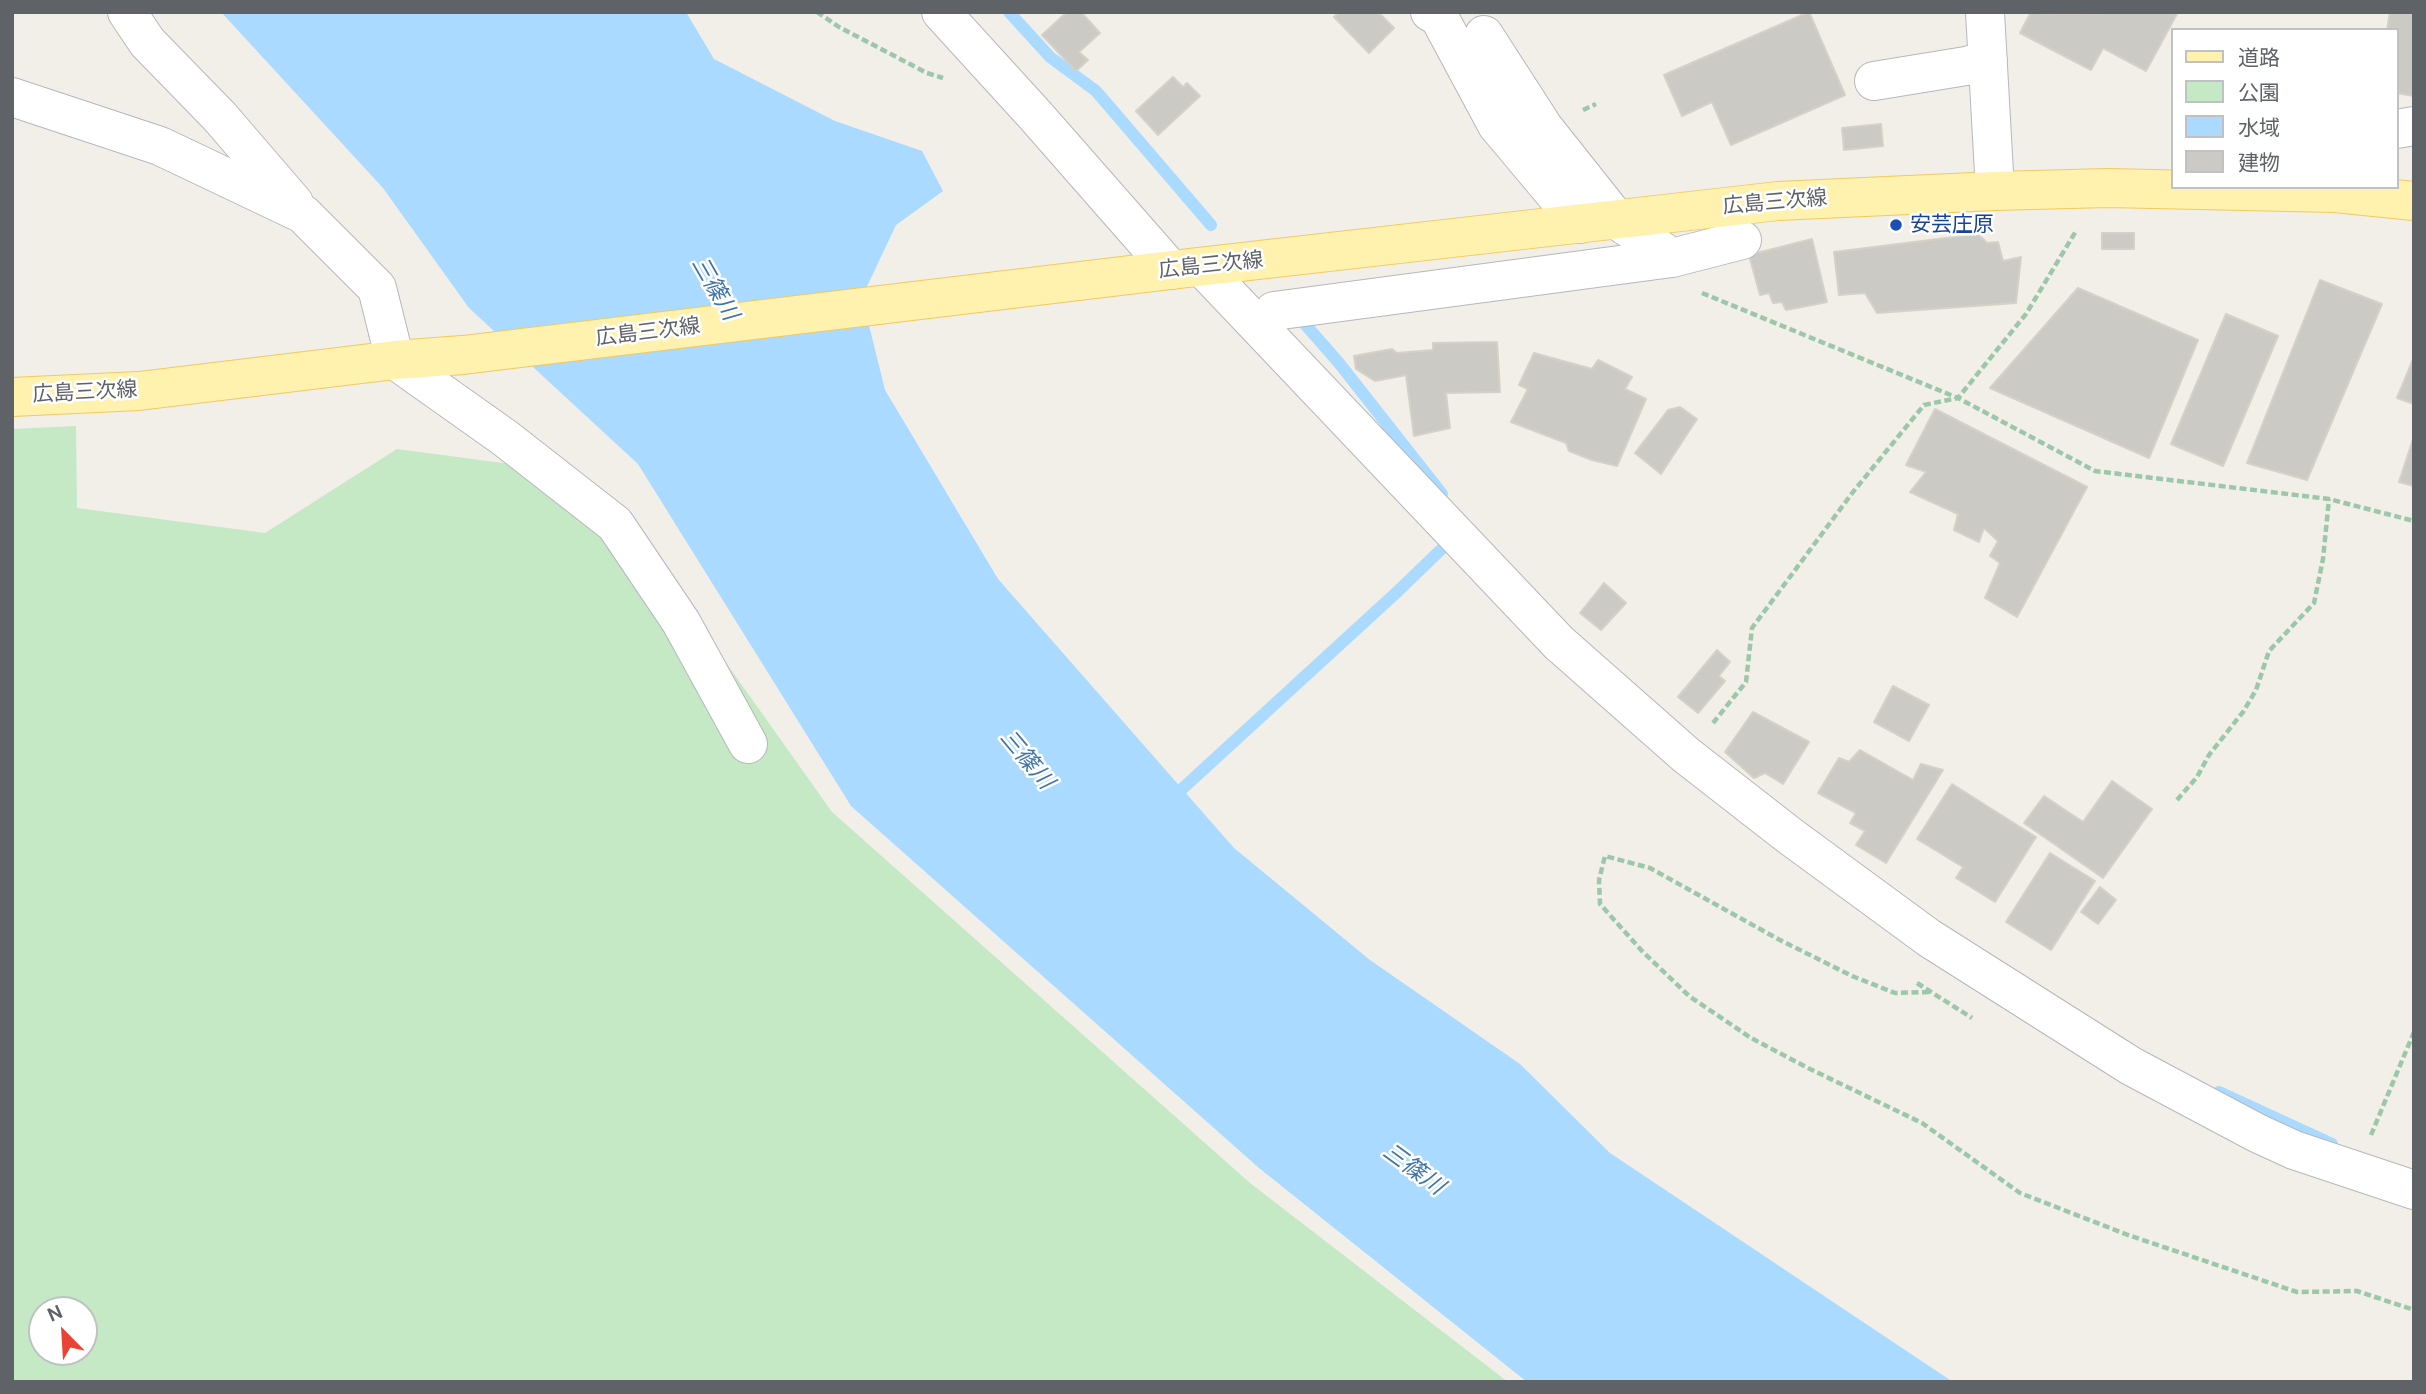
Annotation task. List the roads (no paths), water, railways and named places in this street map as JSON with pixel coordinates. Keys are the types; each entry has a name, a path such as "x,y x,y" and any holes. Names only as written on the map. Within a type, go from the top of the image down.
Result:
{"main road":[{"name":"広島三次線","path":"12,397 139,391 1778,201 1995,191 2170,189"},
{"name":"広島三次線","path":"2223,189 2338,190 2414,201"}],"street":[{"path":"127,12 147,42 220,117 303,214 377,288 395,360 505,438 615,523 681,622 748,744"},
{"path":"941,12 1035,115 1559,643 1686,755 1790,836 1929,938 2131,1066 2294,1150 2414,1190"},
{"path":"1430,12 1439,17 1497,125 1580,224"},
{"path":"1985,12 1995,191"},
{"path":"1484,35 1544,128 1617,220 1672,258"},
{"path":"1874,81 1988,60"},
{"path":"12,97 160,146 303,214"},
{"path":"1274,312 1672,258 1742,240"}],"water":[{"name":"三篠川","path":"221,12 686,12 714,59 835,121 922,151 943,191 896,225 862,297 885,390 998,579 1234,848 1370,960 1520,1064 1610,1153 1953,1382 1527,1382 1259,1168 851,806 638,464 469,308 383,188"}],"waterway":[{"path":"1009,12 1050,57 1096,91 1211,225"},
{"path":"1297,315 1339,363 1442,494"},
{"path":"1170,800 1454,537"},
{"path":"2219,1092 2332,1144"}],"place":[{"name":"安芸庄原","path":"1896,225"}]}
